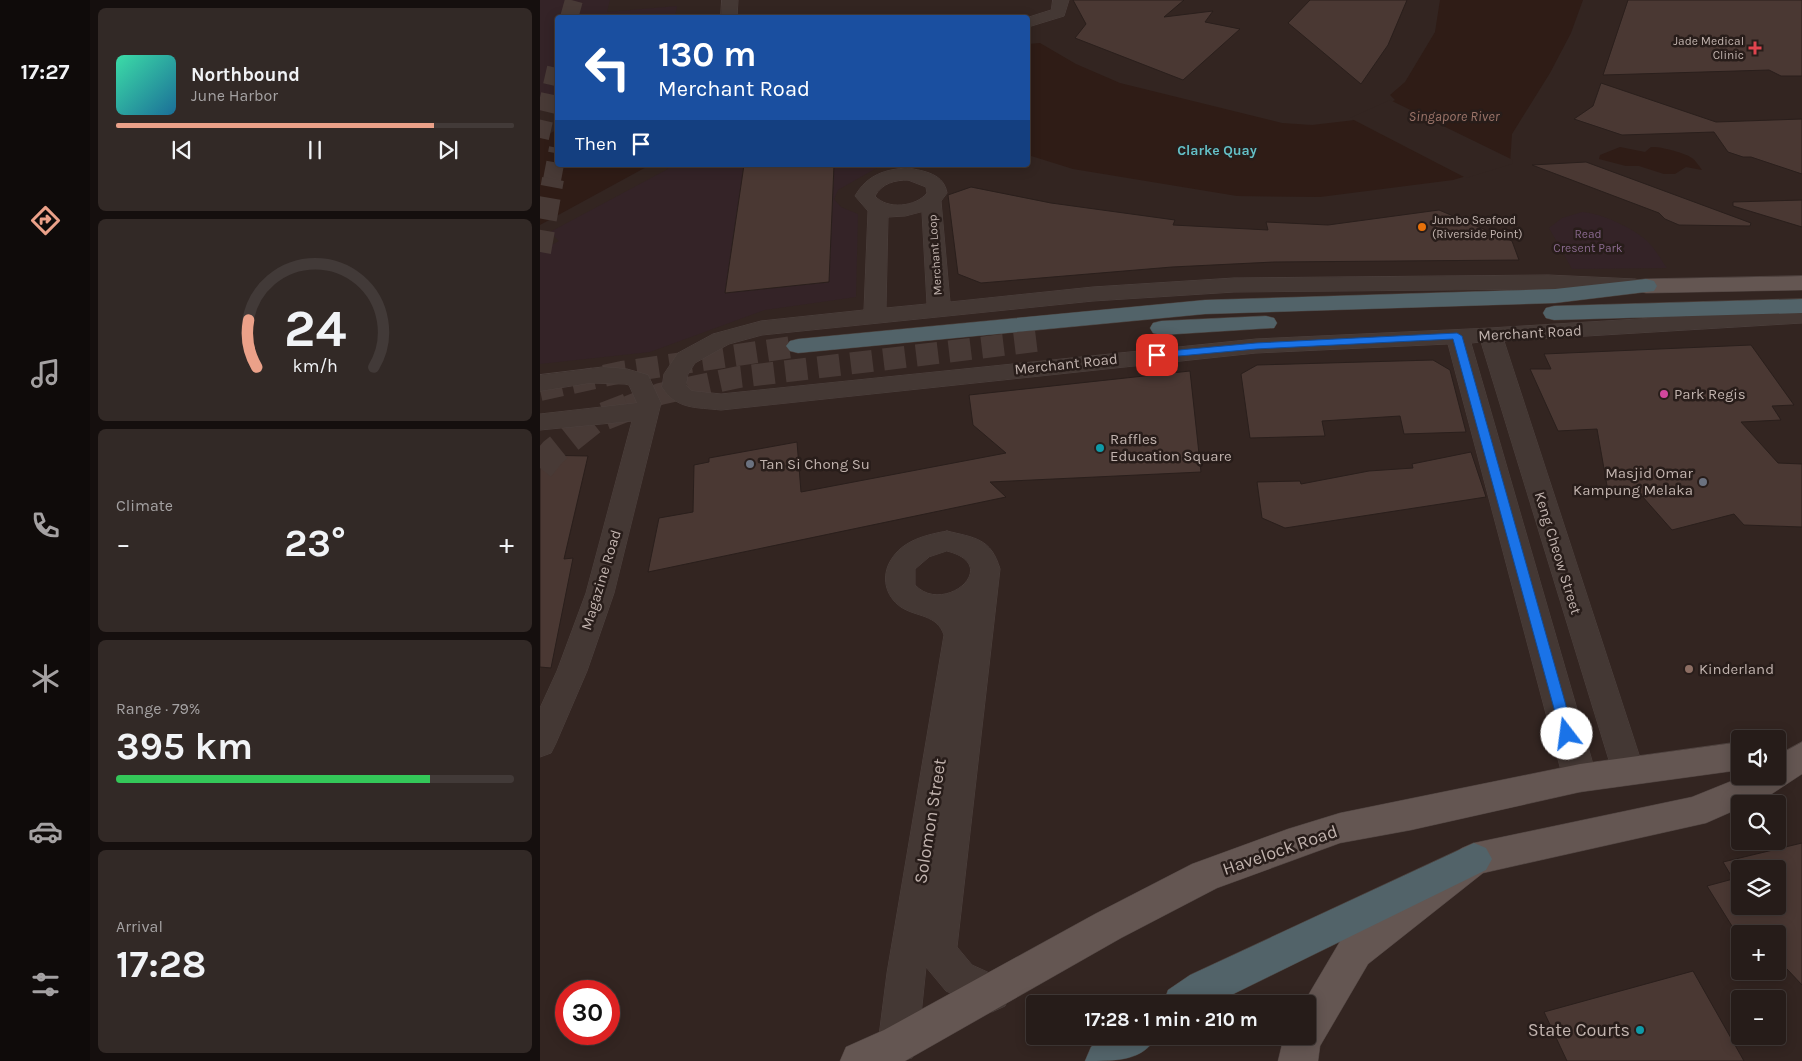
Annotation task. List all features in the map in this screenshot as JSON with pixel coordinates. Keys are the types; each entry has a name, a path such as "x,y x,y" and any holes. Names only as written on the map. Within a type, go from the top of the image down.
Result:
{"highway":[{"path":"798,346 1204,306 1555,296 1646,286"},
{"path":"1044,340 1164,328 1311,321 1802,306"},
{"path":"1194,995 1203,988 1474,859"},
{"path":"1105,1061 1126,1045"}],"main road":[{"path":"1646,286 1802,283"},
{"path":"1786,750 1802,748"},
{"path":"1786,767 1802,756"},
{"name":"Havelock Road","path":"860,1061 898,1044 992,993 1108,926 1198,880 1288,845 1340,828 1411,815 1580,778 1731,757"},
{"path":"1316,1018 1354,951 1474,859 1694,812 1758,785"},
{"path":"1298,1061 1300,1045"}],"street":[{"path":"729,15 730,0"},
{"path":"1030,22 1058,14 1061,0"},
{"name":"Merchant Loop","path":"904,174 930,179 936,185 937,193 931,200 907,210 878,209 869,204 865,196 868,189 876,182 904,174"},
{"name":"Merchant Loop","path":"931,200 939,309"},
{"path":"878,209 874,316 1092,294 1234,285 1548,282 1646,286"},
{"name":"Merchant Road","path":"874,316 761,328 721,339 686,358 676,374 674,387 685,398 720,402 1256,346 1490,335 1802,316"},
{"name":"Keng Cheow Street","path":"1490,335 1628,770"},
{"path":"1457,336 1580,778"},
{"path":"540,383 606,375 628,376 639,380 645,390 648,404 647,411 540,422"},
{"path":"1473,393 1507,392"},
{"name":"Magazine Road","path":"540,743 572,671 600,593 647,411"},
{"path":"1505,510 1544,508"},
{"name":"Solomon Street","path":"984,581 973,594 965,599 937,606 914,602 905,596 900,588 900,570 913,553 923,547 947,541 970,545 984,558 987,567 977,652 958,776 938,953 959,978 992,993"},
{"path":"1527,586 1568,585"},
{"name":"Solomon Street","path":"898,1044 906,973 959,635 955,623 937,606"},
{"path":"1544,650 1588,648"}],"green space":[{"path":"540,0 610,0 607,12 677,6 675,15 555,15 555,105 540,111"},
{"path":"670,167 878,167 838,190 834,199 841,207 858,214 856,297 765,310 650,352 540,364 540,251 559,241 550,232"},
{"name":"Read Cresent Park","path":"1582,212 1599,215 1636,232 1652,246 1667,268 1572,269 1549,228 1562,218"}],"water":[{"name":"Singapore River","path":"1440,0 1583,0 1571,33 1550,73 1512,134 1510,163 1453,180 1320,197 1237,196 1073,169 1030,156 1030,44 1040,43 1076,64 1120,83 1282,123 1312,125 1355,120 1395,100 1390,95 1405,82 1435,32"},
{"path":"555,131 555,167 646,167 540,225 540,138"},
{"path":"1620,147 1645,152 1651,147 1672,150 1692,158 1702,170 1686,167 1675,174 1664,174 1639,166 1626,166 1599,159 1600,155"}],"pier":[{"path":"1390,100 1513,160 1512,164 1466,178 1350,118"}],"building":[{"path":"1073,0 1184,0 1164,17 1213,11 1205,22 1240,29 1183,80 1075,38 1086,24"},
{"path":"1310,0 1407,0 1388,45 1361,84 1288,23"},
{"path":"1628,0 1802,0 1802,76 1781,76 1769,70 1603,75"},
{"path":"1601,83 1716,122 1802,119 1802,174 1751,157 1743,157 1728,152 1714,132 1622,135 1574,119 1593,106"},
{"path":"1586,162 1751,223 1750,226 1679,225 1665,219 1659,213 1532,165"},
{"path":"744,167 834,167 829,282 725,293"},
{"path":"971,187 1051,203 1175,220 1173,225 1268,230 1266,222 1328,225 1439,210 1512,241 1519,260 1274,262 1172,267 981,283 958,274 948,195"},
{"path":"1802,200 1802,227 1733,206 1733,202"},
{"path":"1751,345 1794,405 1772,406 1781,420 1741,422 1778,463 1802,464 1802,527 1744,525 1734,514 1672,530 1642,496 1609,497 1597,429 1558,431 1530,369 1551,369 1544,354"},
{"path":"1433,360 1450,370 1466,432 1404,434 1400,416 1322,421 1325,436 1250,438 1241,374 1257,365"},
{"path":"1190,371 1201,472 990,482 1006,497 648,572 659,518 693,512 694,465 709,462 709,458 797,442 801,492 1006,453 973,425 969,395"},
{"path":"1471,452 1486,497 1285,528 1262,518 1257,482 1300,481 1301,484 1369,471 1413,468 1412,464"},
{"path":"540,455 588,456 564,559 573,558 551,668 540,667"},
{"path":"1802,843 1802,985 1786,969 1786,925 1731,925 1707,886 1731,880 1731,915 1786,915 1786,860 1731,860 1773,850 1786,850 1786,847"},
{"path":"1731,860 1731,876 1723,862"},
{"name":"State Courts","path":"1693,971 1731,1038 1731,1045 1735,1045 1744,1061 1567,1061 1544,1012"}],"tunnel":[{"path":"570,15 574,0"},
{"path":"540,138 555,72"},
{"path":"552,180 555,164"},
{"path":"540,252 553,179"},
{"path":"625,408 660,394 739,377 1044,340"},
{"path":"540,390 622,372 798,346"},
{"path":"540,468 553,452 592,421 628,407"}],"place":[{"name":"Jade Medical Clinic","path":"1755,48"},
{"name":"Jumbo Seafood (Riverside Point)","path":"1422,227"},
{"name":"Park Regis","path":"1664,394"},
{"name":"Raffles Education Square","path":"1100,448"},
{"name":"Tan Si Chong Su","path":"750,464"},
{"name":"Masjid Omar Kampung Melaka","path":"1703,482"},
{"name":"Kinderland","path":"1689,669"},
{"name":"State Courts","path":"1640,1030"}],"district":[{"name":"Clarke Quay","path":"1217,150"}],"route":[{"path":"1157,355 1256,346 1457,336 1567,734"}]}
